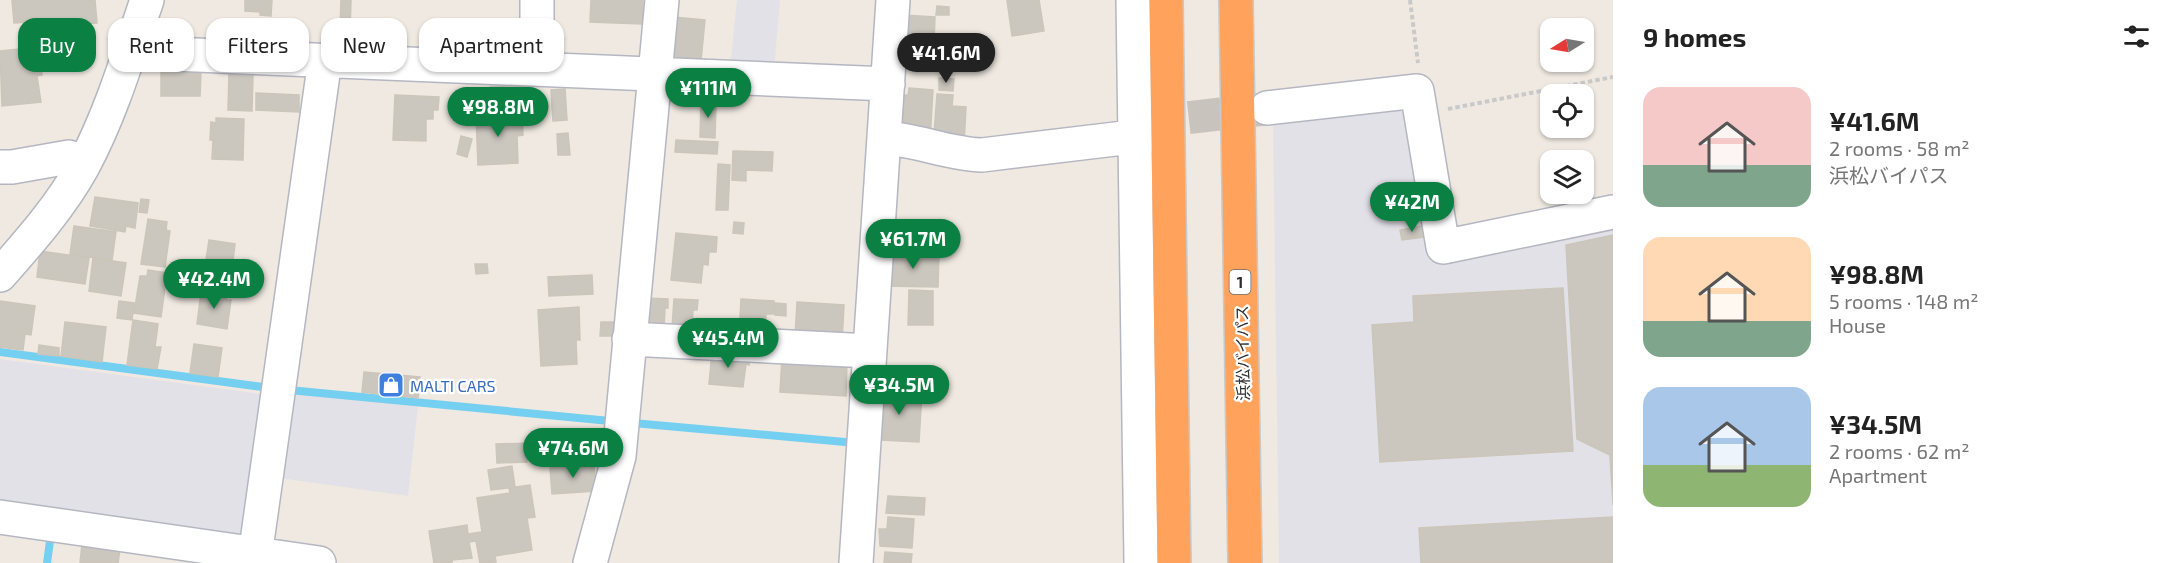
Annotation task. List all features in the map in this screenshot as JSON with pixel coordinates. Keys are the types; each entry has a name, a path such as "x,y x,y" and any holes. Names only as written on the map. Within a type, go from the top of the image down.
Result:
{"highway":[{"path":"1166,0 1174,563"},
{"name":"浜松バイパス","path":"1236,0 1245,563"}],"street":[{"path":"141,18 147,0"},
{"path":"537,0 537,18"},
{"path":"592,562 619,456 662,0"},
{"path":"856,563 893,0"},
{"path":"1133,0 1134,37 1130,131 1141,563"},
{"path":"1134,37 1166,37"},
{"path":"194,55 321,60"},
{"path":"564,70 888,84"},
{"path":"0,275 60,202 83,164 100,131 122,72"},
{"path":"255,558 323,72"},
{"path":"1238,124 1419,102"},
{"path":"1267,108 1419,102"},
{"path":"1419,102 1443,247 1613,212"},
{"path":"885,138 960,153 996,154 994,141 1130,131 1168,133"},
{"path":"0,167 69,157 83,164"},
{"path":"630,339 870,351"},
{"path":"0,517 255,558 319,563"}],"path":[{"path":"1410,0 1419,75 1419,102 1613,77"}],"shaded area":[{"path":"737,0 780,0 774,69 730,68"},
{"path":"1406,108 1436,242 1613,220 1613,563 1279,563 1273,123"},
{"path":"0,359 269,395 248,545 0,509"},
{"path":"284,393 418,406 408,496 272,477"}],"building":[{"path":"12,0 95,0 97,23 96,18 18,18 18,23 14,23"},
{"path":"245,0 272,0 271,16 260,15 260,12 245,11"},
{"path":"341,0 351,0 350,18 340,18"},
{"path":"591,0 643,0 642,24 590,22"},
{"path":"1007,0 1039,0 1044,31 1012,36"},
{"path":"937,6 949,7 949,15 936,15"},
{"path":"902,15 935,17 933,68 899,63"},
{"path":"673,17 705,20 701,60 669,57"},
{"path":"18,49 18,72 42,72 42,75 37,76 41,102 2,106 0,51"},
{"path":"161,72 201,72 200,96 161,96"},
{"path":"229,73 253,74 252,111 228,110"},
{"path":"939,78 954,79 953,91 939,90"},
{"path":"530,86 531,109 490,110 490,87"},
{"path":"909,88 933,90 930,139 894,132 892,95 908,95"},
{"path":"565,89 567,120 553,121 551,90"},
{"path":"256,93 299,95 299,112 256,110"},
{"path":"937,94 953,95 952,106 966,107 964,144 934,135"},
{"path":"395,95 439,97 438,110 433,110 433,119 426,119 426,141 393,140"},
{"path":"701,101 716,102 715,138 700,137"},
{"path":"522,113 523,135 517,136 518,163 478,165 476,115"},
{"path":"216,118 244,119 243,160 212,159 211,122 216,123"},
{"path":"568,133 570,155 558,155 557,134"},
{"path":"461,136 472,139 467,157 457,154"},
{"path":"676,140 718,142 717,154 675,152"},
{"path":"733,151 773,152 772,171 746,170 746,181 732,180"},
{"path":"718,164 730,165 728,210 716,210"},
{"path":"95,197 138,203 135,228 126,226 125,232 90,226"},
{"path":"141,199 149,200 147,213 139,212"},
{"path":"148,219 167,222 166,230 170,231 165,267 141,264"},
{"path":"734,222 744,223 743,234 733,233"},
{"path":"74,226 116,232 112,260 70,254"},
{"path":"1423,226 1424,237 1402,240 1400,230"},
{"path":"676,233 717,237 716,252 709,252 708,265 703,264 701,283 671,280"},
{"path":"1613,235 1613,505 1610,455 1577,439 1566,245"},
{"path":"209,240 235,244 231,277 204,273"},
{"path":"40,251 89,258 85,284 37,277"},
{"path":"893,252 939,253 938,287 884,286"},
{"path":"93,258 126,263 121,296 89,291"},
{"path":"475,264 487,264 488,273 476,274"},
{"path":"148,270 167,273 161,317 134,313 140,276 147,276"},
{"path":"592,275 593,294 549,296 548,277"},
{"path":"1563,288 1573,451 1380,462 1372,325 1414,322 1413,296"},
{"path":"909,290 933,291 933,325 908,325"},
{"path":"201,292 227,295 226,300 231,300 227,329 197,324"},
{"path":"645,298 668,299 664,328 644,327"},
{"path":"674,299 698,300 697,310 693,310 692,329 672,328"},
{"path":"741,299 774,301 774,314 766,314 765,339 739,337"},
{"path":"0,301 35,306 31,335 25,334 23,350 0,347"},
{"path":"119,301 134,303 132,320 117,318"},
{"path":"797,302 844,305 842,341 795,338"},
{"path":"775,303 786,304 786,316 775,315"},
{"path":"579,307 580,340 576,340 577,364 541,366 538,310"},
{"path":"133,320 158,324 155,347 161,347 157,369 127,365"},
{"path":"65,322 106,327 102,362 61,356"},
{"path":"601,322 618,322 618,336 600,336"},
{"path":"194,344 222,348 218,377 190,373"},
{"path":"39,345 59,348 59,356 38,354"},
{"path":"712,352 750,355 749,365 746,364 743,387 709,384"},
{"path":"782,357 847,361 846,396 780,392"},
{"name":"MALTI CARS","path":"364,372 420,377 418,398 362,392"},
{"path":"884,389 922,392 919,442 881,440 881,433 874,432 876,405 883,406"},
{"path":"566,438 567,458 546,459 545,439"},
{"path":"532,443 533,457 527,457 527,462 497,463 496,444"},
{"path":"594,464 596,491 552,494 550,468"},
{"path":"512,466 515,487 491,490 488,470"},
{"path":"530,485 535,517 527,518 532,550 495,556 496,562 480,563 476,541 469,542 472,558 452,560 452,563 434,563 429,531 467,525 468,534 482,532 477,498 510,493 509,488"},
{"path":"888,496 925,498 924,515 886,513"},
{"path":"888,517 914,519 912,548 880,546 879,529 887,529"},
{"path":"1613,517 1613,563 1421,563 1419,528"},
{"path":"82,544 120,549 118,563 80,563"},
{"path":"885,552 912,554 911,563 884,563"}],"waterway":[{"path":"0,352 270,388"},
{"path":"289,390 610,421"},
{"path":"633,423 856,443"},
{"path":"47,563 51,534"}],"tunnel":[{"path":"1140,123 1265,109"}],"place":[{"name":"MALTI CARS","path":"391,385"}]}
